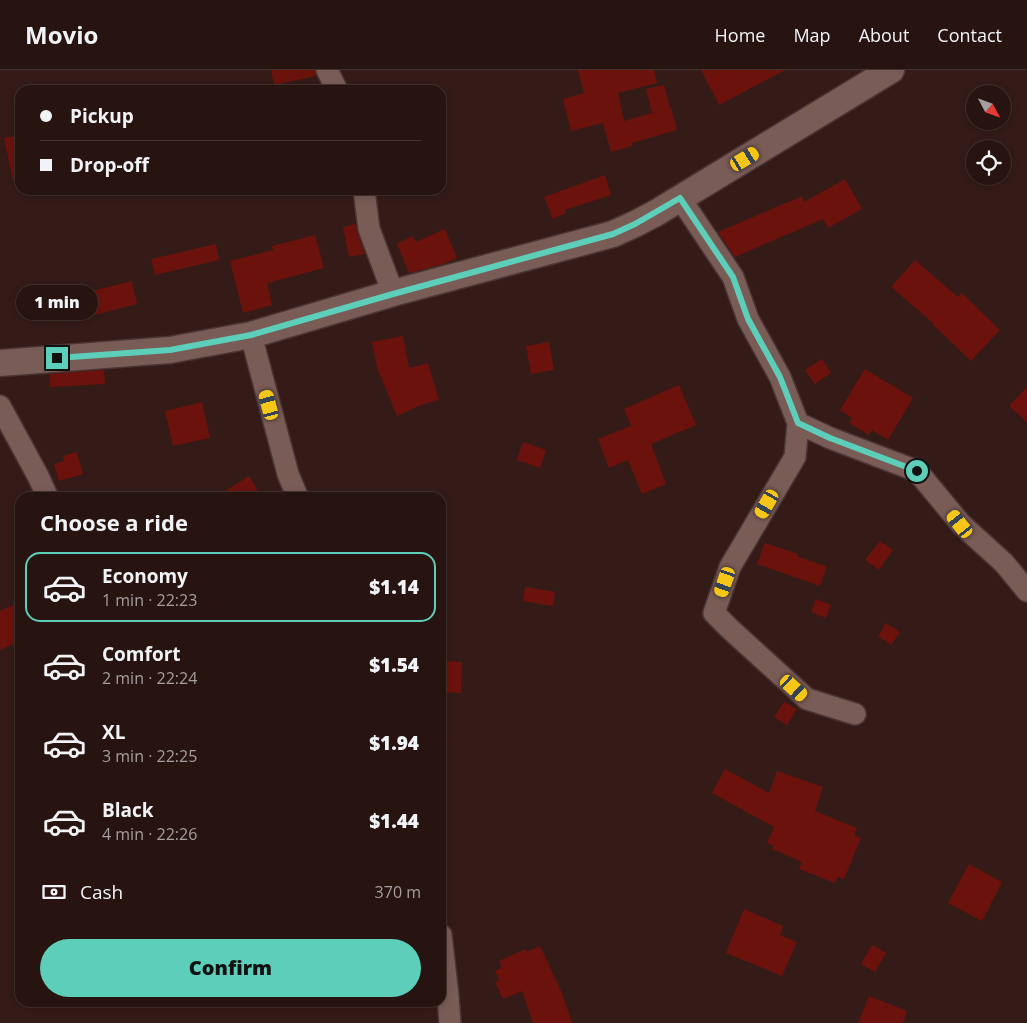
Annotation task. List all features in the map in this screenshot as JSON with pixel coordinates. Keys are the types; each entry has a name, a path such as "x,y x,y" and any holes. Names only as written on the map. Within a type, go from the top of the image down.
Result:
{"street":[{"path":"327,70 334,85"},
{"path":"0,363 170,350 251,335 613,234 635,224 680,198 891,70"},
{"path":"365,195 369,229 393,294"},
{"path":"680,198 733,277 748,319 780,377 798,423 795,457 730,567 714,613 807,699 855,714"},
{"path":"251,335 288,474 296,492"},
{"path":"0,406 45,492"},
{"path":"798,423 830,438 917,471 960,524 1004,563 1027,591"},
{"path":"446,979 450,1023"}],"building":[{"path":"271,70 315,70 316,76 274,85"},
{"path":"578,70 654,70 657,83 618,93 624,121 652,113 646,89 664,85 677,130 632,143 632,146 611,152 603,123 571,131 563,99 584,93"},
{"path":"701,70 785,70 719,105"},
{"path":"15,136 15,181 13,181 4,138"},
{"path":"605,175 611,195 565,210 566,213 553,219 544,197"},
{"path":"845,179 862,209 828,228 823,219 735,257 718,232 802,196 804,202"},
{"path":"356,224 357,233 365,254 349,257 343,227"},
{"path":"445,229 457,258 441,265 409,273 397,244 412,236 416,242"},
{"path":"315,235 324,268 267,283 272,305 243,313 230,261 273,250 272,246"},
{"path":"216,244 219,260 155,275 151,259"},
{"path":"915,260 958,297 962,293 1000,330 971,361 933,323 891,287"},
{"path":"132,281 137,304 94,315 88,292"},
{"path":"403,336 409,368 428,363 439,400 421,405 397,416 377,367 372,342"},
{"path":"549,342 554,370 531,374 526,346"},
{"path":"822,359 831,373 815,384 805,370"},
{"path":"865,369 913,398 888,440 872,430 869,435 849,423 852,418 840,410"},
{"path":"104,370 105,384 50,387 50,374"},
{"path":"679,385 696,425 651,444 666,484 642,494 628,460 609,468 598,439 631,426 624,409"},
{"path":"1027,387 1027,422 1009,406"},
{"path":"202,402 210,438 173,446 165,411"},
{"path":"523,442 546,450 540,468 517,460"},
{"path":"77,452 83,474 59,481 54,464 64,461 63,456"},
{"path":"249,476 258,492 224,492"},
{"path":"880,541 893,550 879,570 865,560"},
{"path":"765,543 798,554 797,556 827,567 820,586 757,564"},
{"path":"525,587 555,592 553,606 523,601"},
{"path":"816,599 831,605 826,618 811,612"},
{"path":"15,604 15,643 0,650 0,611"},
{"path":"886,623 900,632 891,645 878,636"},
{"path":"446,661 462,662 461,693 446,692"},
{"path":"784,702 797,709 787,725 774,717"},
{"path":"725,769 769,793 777,771 823,787 815,811 857,828 854,835 861,838 844,879 838,877 835,883 799,869 802,862 772,849 774,846 767,843 774,827 712,793"},
{"path":"969,864 1002,882 982,921 948,903"},
{"path":"744,909 783,926 780,935 797,942 782,976 726,953"},
{"path":"872,945 886,953 875,972 861,964"},
{"path":"540,946 562,993 572,1023 533,1023 522,991 503,999 495,982 499,980 495,971 502,968 499,961 526,949 527,952"},
{"path":"869,996 907,1011 903,1023 858,1023"}],"route":[{"path":"57,358 170,350 251,335 613,234 656,213 680,198 733,277 748,319 780,377 798,423 830,438 917,471"}]}
